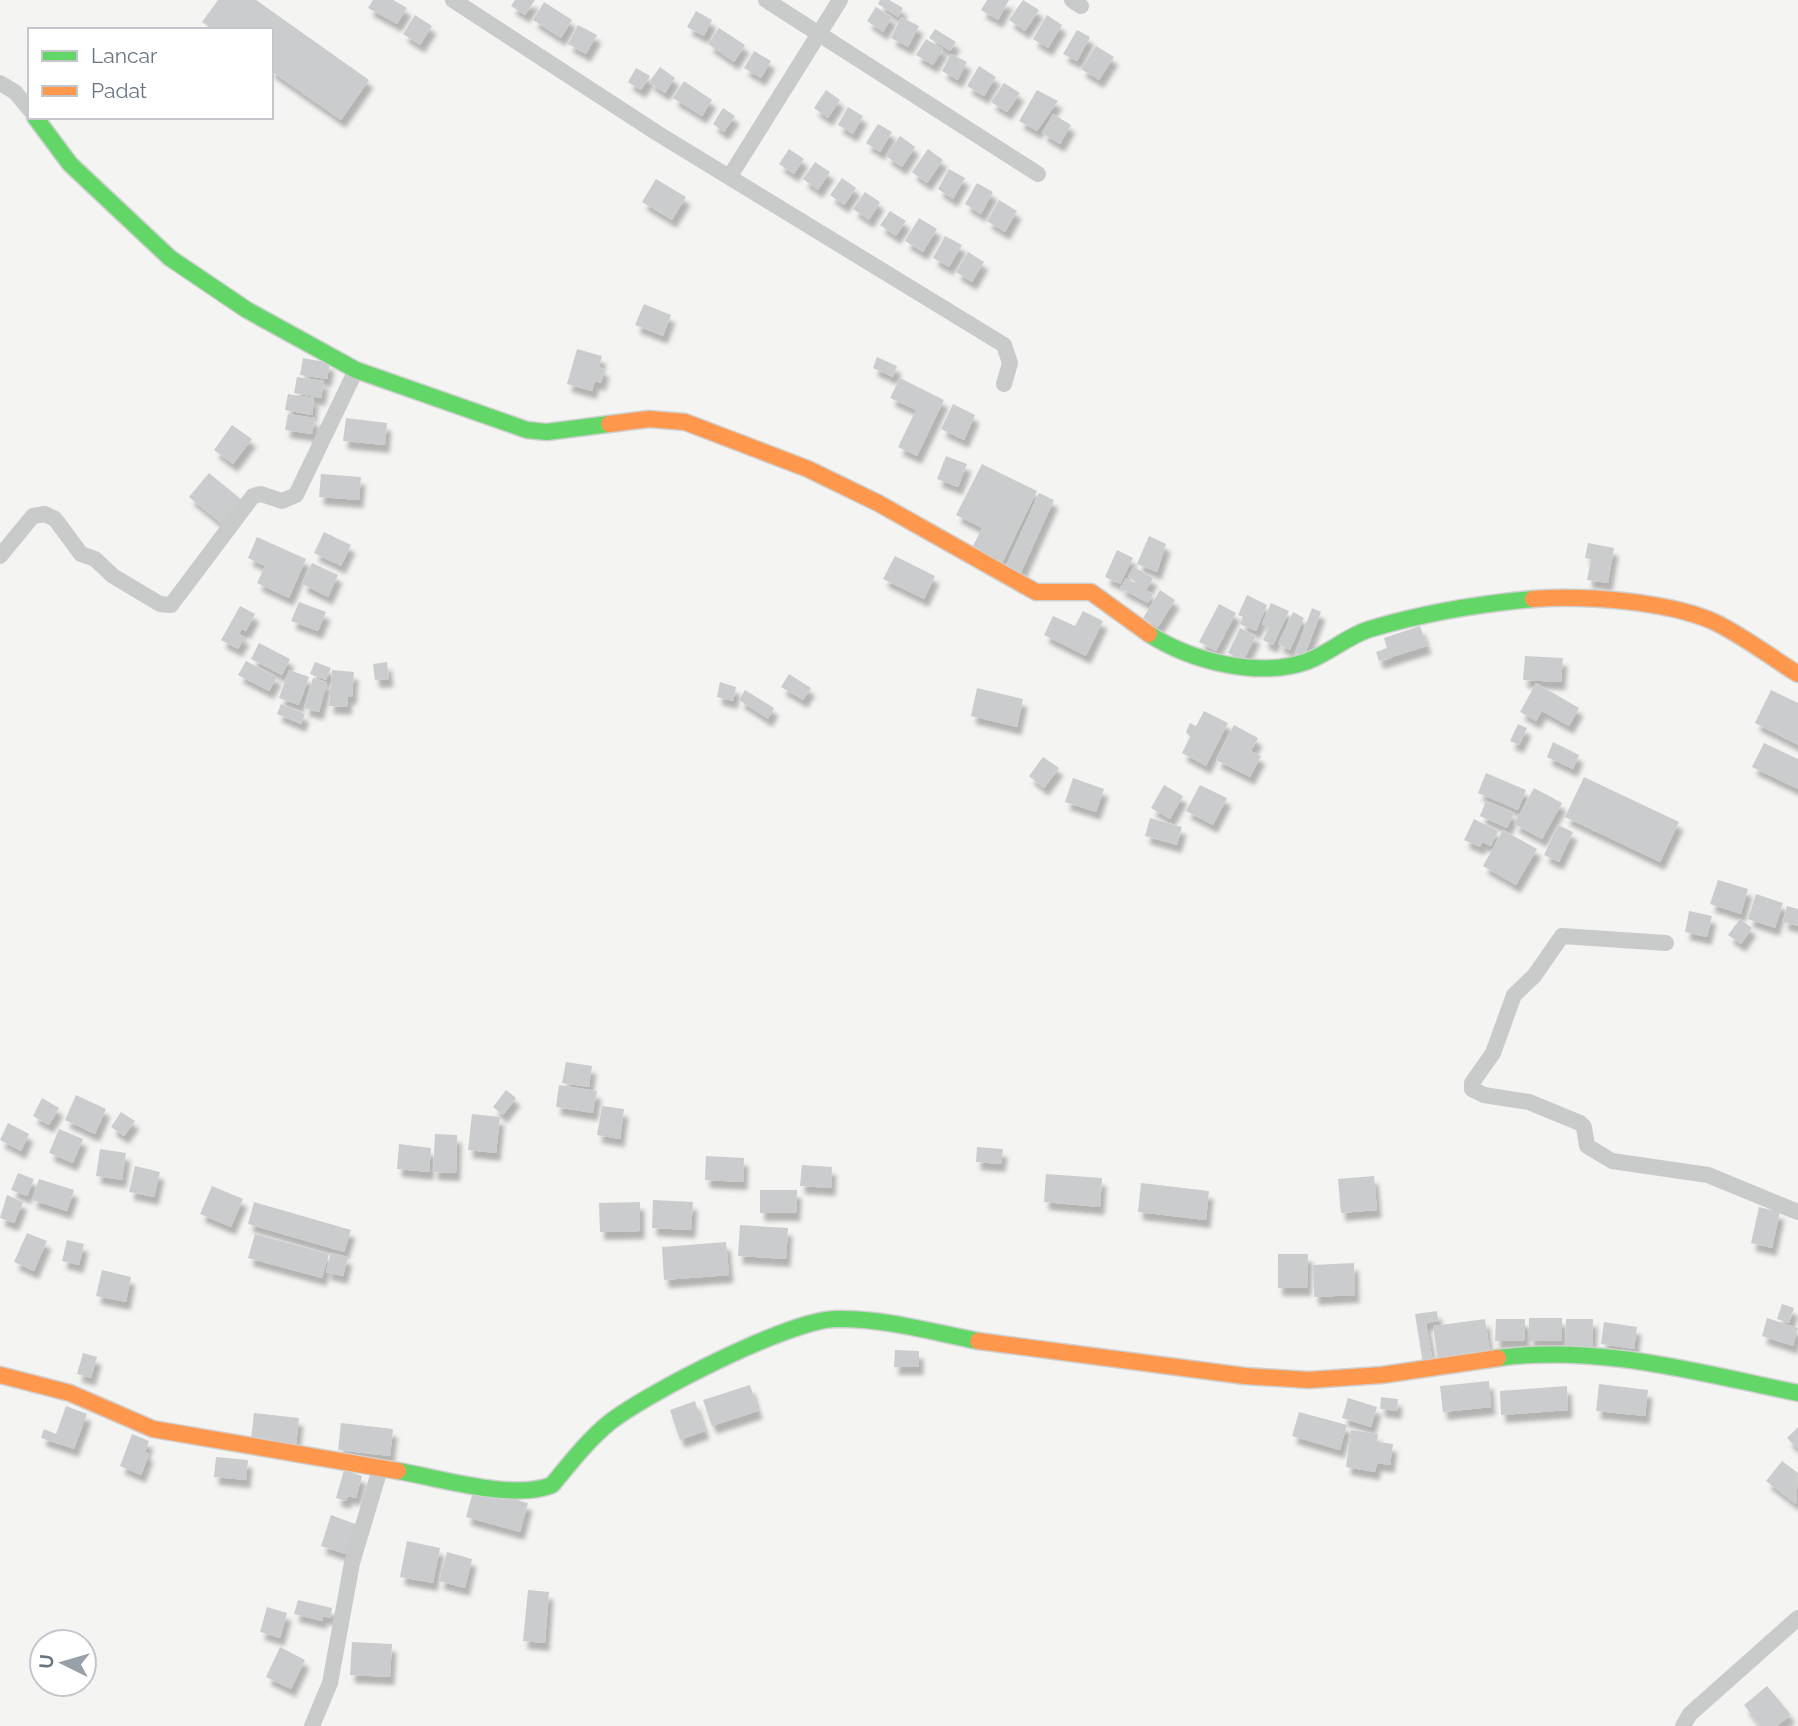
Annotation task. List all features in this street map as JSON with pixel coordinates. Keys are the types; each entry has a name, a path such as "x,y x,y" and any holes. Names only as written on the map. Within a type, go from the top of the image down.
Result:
{"street":[{"path":"453,0 474,6 657,133 1004,345 1010,363 1004,384"},
{"path":"766,0 1038,174"},
{"path":"730,176 841,0"},
{"path":"0,83 15,92 28,108"},
{"path":"37,119 71,164 170,258 247,310 356,370 527,430 547,432 649,419 685,422 808,469 877,503 1036,592 1091,592 1152,636 1207,660 1258,667 1290,665 1309,661 1358,633 1395,622 1469,605 1573,596 1685,612 1712,621 1798,674"},
{"path":"0,556 33,516 45,514 55,519 81,554 95,559 113,576 160,604 171,605 253,496 261,494 282,501 296,495 356,370"},
{"path":"1666,943 1562,936 1534,976 1514,995 1493,1053 1472,1083 1472,1089 1484,1096 1529,1102 1580,1123 1584,1127 1587,1146 1607,1159 1701,1173 1798,1212"},
{"path":"0,1375 70,1393 153,1429 508,1490 540,1490 563,1474 582,1448 609,1423 643,1400 718,1362 810,1322 835,1319 872,1320 1014,1348 1245,1376 1309,1380 1382,1375 1507,1357 1579,1354 1650,1363 1798,1393"},
{"path":"312,1726 332,1673 352,1563 380,1469"},
{"path":"1683,1726 1690,1714 1798,1618"}],"building":[{"path":"218,0 256,0 369,80 341,120 273,72 273,28 210,28 202,22"},
{"path":"373,0 393,0 407,8 397,24 368,8"},
{"path":"515,0 535,0 525,15 511,6"},
{"path":"880,0 889,0 903,8 898,17 878,4"},
{"path":"987,0 1009,0 998,20 981,10"},
{"path":"1023,0 1039,10 1025,31 1009,20"},
{"path":"544,2 572,20 561,38 533,20"},
{"path":"876,7 892,17 883,32 867,21"},
{"path":"696,11 712,20 704,36 687,27"},
{"path":"415,15 432,26 420,45 403,34"},
{"path":"1047,15 1062,25 1048,48 1033,39"},
{"path":"901,17 919,26 908,47 891,38"},
{"path":"578,25 597,35 586,54 568,44"},
{"path":"719,28 745,45 734,62 708,44"},
{"path":"935,29 956,42 950,51 929,38"},
{"path":"1077,30 1090,37 1077,61 1063,54"},
{"path":"926,39 943,49 933,65 916,55"},
{"path":"1096,46 1114,57 1099,80 1081,69"},
{"path":"754,51 771,61 761,78 744,68"},
{"path":"951,54 967,62 958,80 942,71"},
{"path":"979,66 996,77 984,96 967,86"},
{"path":"660,67 675,78 665,93 649,82"},
{"path":"636,68 650,76 641,90 628,82"},
{"path":"684,81 712,100 702,116 673,98"},
{"path":"1004,83 1020,93 1007,112 991,102"},
{"path":"826,90 840,100 828,118 814,108"},
{"path":"1037,90 1058,101 1037,131 1019,121"},
{"path":"848,107 863,116 853,134 838,125"},
{"path":"723,108 735,116 724,132 713,124"},
{"path":"1053,114 1071,125 1060,144 1042,133"},
{"path":"878,124 892,132 880,152 866,143"},
{"path":"900,136 915,147 902,167 886,156"},
{"path":"789,149 804,159 794,174 779,164"},
{"path":"928,149 943,160 927,183 912,172"},
{"path":"815,162 830,172 818,190 803,179"},
{"path":"949,169 965,178 953,199 938,189"},
{"path":"842,178 856,188 844,205 830,195"},
{"path":"656,179 686,197 672,220 642,202"},
{"path":"977,183 993,192 981,214 965,204"},
{"path":"865,192 880,202 869,220 853,209"},
{"path":"999,200 1017,211 1005,232 987,221"},
{"path":"890,211 906,221 896,236 880,225"},
{"path":"919,218 937,229 923,252 905,241"},
{"path":"945,236 962,245 949,267 933,258"},
{"path":"968,252 984,262 972,282 956,272"},
{"path":"644,304 671,315 663,336 635,325"},
{"path":"577,349 602,356 599,367 605,369 601,383 595,381 592,391 567,384"},
{"path":"877,357 897,366 893,377 873,368"},
{"path":"303,358 330,363 327,379 300,375"},
{"path":"297,377 324,381 321,398 294,393"},
{"path":"900,378 944,400 917,456 898,447 916,410 890,398"},
{"path":"288,394 314,398 312,415 285,410"},
{"path":"953,404 975,415 964,440 941,429"},
{"path":"288,414 315,418 312,434 285,430"},
{"path":"346,418 387,423 385,445 343,441"},
{"path":"232,425 252,439 233,464 214,450"},
{"path":"946,456 967,464 958,487 937,479"},
{"path":"982,464 1037,491 1001,565 971,550 982,528 956,515"},
{"path":"209,473 242,500 222,524 189,497"},
{"path":"321,474 361,477 359,500 319,497"},
{"path":"1039,493 1054,500 1019,577 1004,570"},
{"path":"324,532 351,545 341,566 314,553"},
{"path":"1149,536 1166,544 1157,572 1137,564"},
{"path":"257,537 306,559 289,598 257,583 265,566 248,558"},
{"path":"1588,543 1614,548 1608,583 1587,580 1591,559 1585,558"},
{"path":"1117,550 1133,558 1120,584 1105,577"},
{"path":"895,556 935,576 924,599 883,579"},
{"path":"312,563 338,575 328,597 302,584"},
{"path":"1134,567 1153,578 1147,589 1128,577"},
{"path":"1126,578 1153,594 1148,603 1120,588"},
{"path":"1160,590 1175,600 1158,627 1143,618"},
{"path":"1247,595 1267,605 1256,631 1240,624 1243,617 1238,615"},
{"path":"299,602 326,612 318,631 291,621"},
{"path":"1271,603 1289,611 1273,645 1263,640 1269,627 1262,624"},
{"path":"1219,604 1236,613 1216,651 1199,642"},
{"path":"240,606 255,614 246,631 242,629 239,634 245,637 238,649 221,640"},
{"path":"1312,608 1321,612 1304,656 1295,653"},
{"path":"1083,611 1103,621 1086,656 1044,635 1053,616 1075,626"},
{"path":"1293,612 1304,618 1290,650 1278,644"},
{"path":"1420,626 1427,646 1379,661 1376,652 1387,648 1384,638"},
{"path":"1240,628 1256,636 1243,661 1228,653"},
{"path":"259,643 290,659 282,675 251,659"},
{"path":"1525,656 1563,658 1561,682 1523,680"},
{"path":"246,661 277,677 269,691 238,675"},
{"path":"315,662 331,668 326,680 310,674"},
{"path":"387,662 389,679 375,680 373,664"},
{"path":"289,670 309,677 299,705 279,698"},
{"path":"332,670 354,672 352,697 348,696 347,707 329,706"},
{"path":"789,674 811,688 803,700 781,687"},
{"path":"313,678 327,682 319,712 304,708"},
{"path":"720,682 736,687 733,701 717,697"},
{"path":"1536,683 1579,708 1569,726 1542,711 1536,721 1520,712"},
{"path":"977,688 1023,699 1017,727 971,716"},
{"path":"745,690 774,708 768,719 739,700"},
{"path":"1771,690 1798,703 1798,745 1755,723"},
{"path":"281,704 305,714 301,724 277,714"},
{"path":"1204,711 1228,723 1206,766 1182,753 1190,737 1186,732 1190,723 1196,726"},
{"path":"1518,724 1527,728 1519,745 1510,741"},
{"path":"1234,725 1258,738 1251,751 1261,756 1250,777 1216,760"},
{"path":"1553,742 1579,755 1573,769 1547,757"},
{"path":"1764,743 1798,759 1798,789 1752,767"},
{"path":"1043,757 1059,768 1044,788 1029,776"},
{"path":"1486,773 1526,790 1518,810 1478,793"},
{"path":"1584,777 1679,822 1660,862 1565,817"},
{"path":"1073,778 1104,789 1096,812 1065,802"},
{"path":"1164,785 1183,796 1170,819 1151,808"},
{"path":"1200,785 1227,798 1213,825 1186,811"},
{"path":"1534,788 1562,803 1542,839 1514,824"},
{"path":"1486,801 1514,813 1507,828 1480,816"},
{"path":"1150,818 1182,827 1177,845 1145,836"},
{"path":"1474,819 1498,831 1491,846 1482,842 1480,847 1464,840"},
{"path":"1558,825 1573,832 1559,862 1544,855"},
{"path":"1503,830 1537,849 1516,885 1483,866"},
{"path":"1718,880 1748,889 1741,914 1710,904"},
{"path":"1756,894 1783,903 1775,928 1748,919"},
{"path":"1787,906 1798,909 1798,926 1783,922"},
{"path":"1689,911 1712,916 1707,937 1685,932"},
{"path":"1740,919 1752,928 1741,944 1728,935"},
{"path":"566,1062 592,1066 589,1087 562,1083"},
{"path":"559,1085 597,1091 593,1113 556,1107"},
{"path":"506,1090 516,1098 503,1115 493,1107"},
{"path":"76,1095 106,1109 95,1134 65,1120"},
{"path":"42,1098 59,1108 49,1125 33,1116"},
{"path":"602,1106 624,1109 620,1139 597,1135"},
{"path":"121,1112 135,1121 124,1136 111,1127"},
{"path":"472,1114 500,1117 496,1153 468,1150"},
{"path":"8,1123 29,1134 21,1151 0,1140"},
{"path":"59,1129 83,1139 73,1163 49,1153"},
{"path":"435,1134 457,1135 456,1173 433,1172"},
{"path":"399,1144 431,1148 429,1172 397,1169"},
{"path":"977,1147 1003,1149 1001,1164 976,1162"},
{"path":"100,1149 126,1153 122,1180 96,1176"},
{"path":"706,1156 744,1158 743,1182 705,1180"},
{"path":"802,1165 832,1167 831,1188 800,1186"},
{"path":"135,1166 160,1172 154,1197 129,1192"},
{"path":"18,1173 34,1179 27,1196 11,1190"},
{"path":"1046,1174 1102,1178 1100,1207 1044,1202"},
{"path":"1374,1176 1377,1210 1341,1213 1338,1179"},
{"path":"39,1179 74,1190 67,1211 32,1200"},
{"path":"1141,1183 1209,1191 1206,1220 1138,1212"},
{"path":"212,1186 243,1199 231,1227 200,1214"},
{"path":"760,1190 797,1190 796,1213 760,1213"},
{"path":"7,1195 23,1202 14,1223 0,1218"},
{"path":"653,1200 693,1202 691,1230 652,1228"},
{"path":"254,1202 351,1230 344,1252 248,1224"},
{"path":"640,1202 640,1231 600,1232 599,1203"},
{"path":"1759,1207 1780,1212 1772,1248 1751,1243"},
{"path":"740,1225 788,1228 786,1259 738,1256"},
{"path":"27,1233 47,1241 34,1271 14,1262"},
{"path":"255,1234 329,1254 322,1278 248,1258"},
{"path":"67,1240 84,1244 79,1265 62,1261"},
{"path":"726,1242 729,1275 664,1280 662,1247"},
{"path":"331,1253 348,1257 343,1276 326,1272"},
{"path":"1278,1254 1308,1254 1307,1288 1278,1288"},
{"path":"1354,1263 1355,1295 1314,1297 1313,1265"},
{"path":"102,1270 131,1277 126,1302 96,1296"},
{"path":"1782,1304 1794,1308 1789,1323 1777,1319"},
{"path":"1437,1311 1438,1320 1426,1323 1433,1362 1423,1363 1415,1314"},
{"path":"1529,1318 1562,1318 1562,1341 1529,1341"},
{"path":"1767,1318 1798,1328 1793,1346 1762,1336"},
{"path":"1485,1319 1490,1353 1438,1360 1433,1326"},
{"path":"1496,1319 1525,1319 1525,1341 1495,1341"},
{"path":"1566,1319 1593,1319 1592,1348 1565,1347"},
{"path":"1604,1322 1637,1327 1634,1349 1601,1344"},
{"path":"895,1350 919,1351 919,1367 894,1367"},
{"path":"83,1353 97,1357 91,1378 77,1374"},
{"path":"1489,1381 1491,1407 1443,1412 1440,1386"},
{"path":"1599,1384 1648,1390 1645,1416 1596,1411"},
{"path":"750,1385 758,1411 712,1426 703,1400"},
{"path":"1567,1386 1568,1410 1501,1415 1500,1391"},
{"path":"1381,1397 1398,1399 1397,1411 1380,1409"},
{"path":"1348,1398 1377,1407 1371,1427 1342,1418"},
{"path":"695,1401 705,1431 680,1440 670,1410"},
{"path":"66,1406 87,1414 74,1449 41,1438 44,1429 56,1434"},
{"path":"1299,1412 1347,1425 1340,1450 1292,1436"},
{"path":"254,1413 299,1418 296,1444 251,1439"},
{"path":"341,1423 393,1429 390,1456 338,1450"},
{"path":"1798,1427 1798,1449 1787,1438"},
{"path":"1351,1430 1378,1434 1377,1442 1393,1444 1390,1465 1377,1463 1375,1472 1346,1467"},
{"path":"132,1434 149,1441 145,1452 149,1454 141,1475 120,1466"},
{"path":"216,1457 248,1460 246,1480 214,1477"},
{"path":"1782,1461 1798,1473 1796,1504 1766,1481"},
{"path":"344,1470 362,1476 356,1498 348,1496 346,1501 336,1498"},
{"path":"474,1488 528,1503 520,1532 466,1517"},
{"path":"331,1515 358,1525 349,1555 321,1546"},
{"path":"407,1541 440,1548 433,1583 400,1577"},
{"path":"447,1552 472,1559 465,1588 439,1581"},
{"path":"528,1590 549,1592 545,1643 523,1641"},
{"path":"298,1600 332,1608 330,1618 323,1616 322,1621 294,1614"},
{"path":"267,1607 287,1613 280,1638 260,1632"},
{"path":"352,1642 392,1644 390,1677 350,1675"},
{"path":"280,1647 305,1660 291,1689 266,1677"},
{"path":"1767,1686 1791,1715 1777,1726 1760,1726 1744,1705"}],"traffic: fast":[{"path":"36,119 70,164 170,258 247,310 356,370 527,430 547,432 609,424"},
{"path":"1149,634 1166,644 1205,659 1268,668 1308,661 1362,632 1390,623 1451,610 1533,599"},
{"path":"398,1471 455,1483 517,1491 552,1485 594,1436 629,1409 686,1376 754,1344 814,1322 836,1319 872,1321 978,1341"},
{"path":"1498,1358 1536,1355 1611,1358 1687,1369 1798,1393"}],"traffic: slow":[{"path":"609,424 649,419 685,422 808,469 878,503 1036,592 1091,592 1149,634"},
{"path":"1533,599 1623,601 1691,613 1732,632 1798,674"},
{"path":"978,1341 1245,1376 1309,1380 1382,1375 1498,1358"},
{"path":"0,1375 70,1393 153,1429 398,1471"}]}
